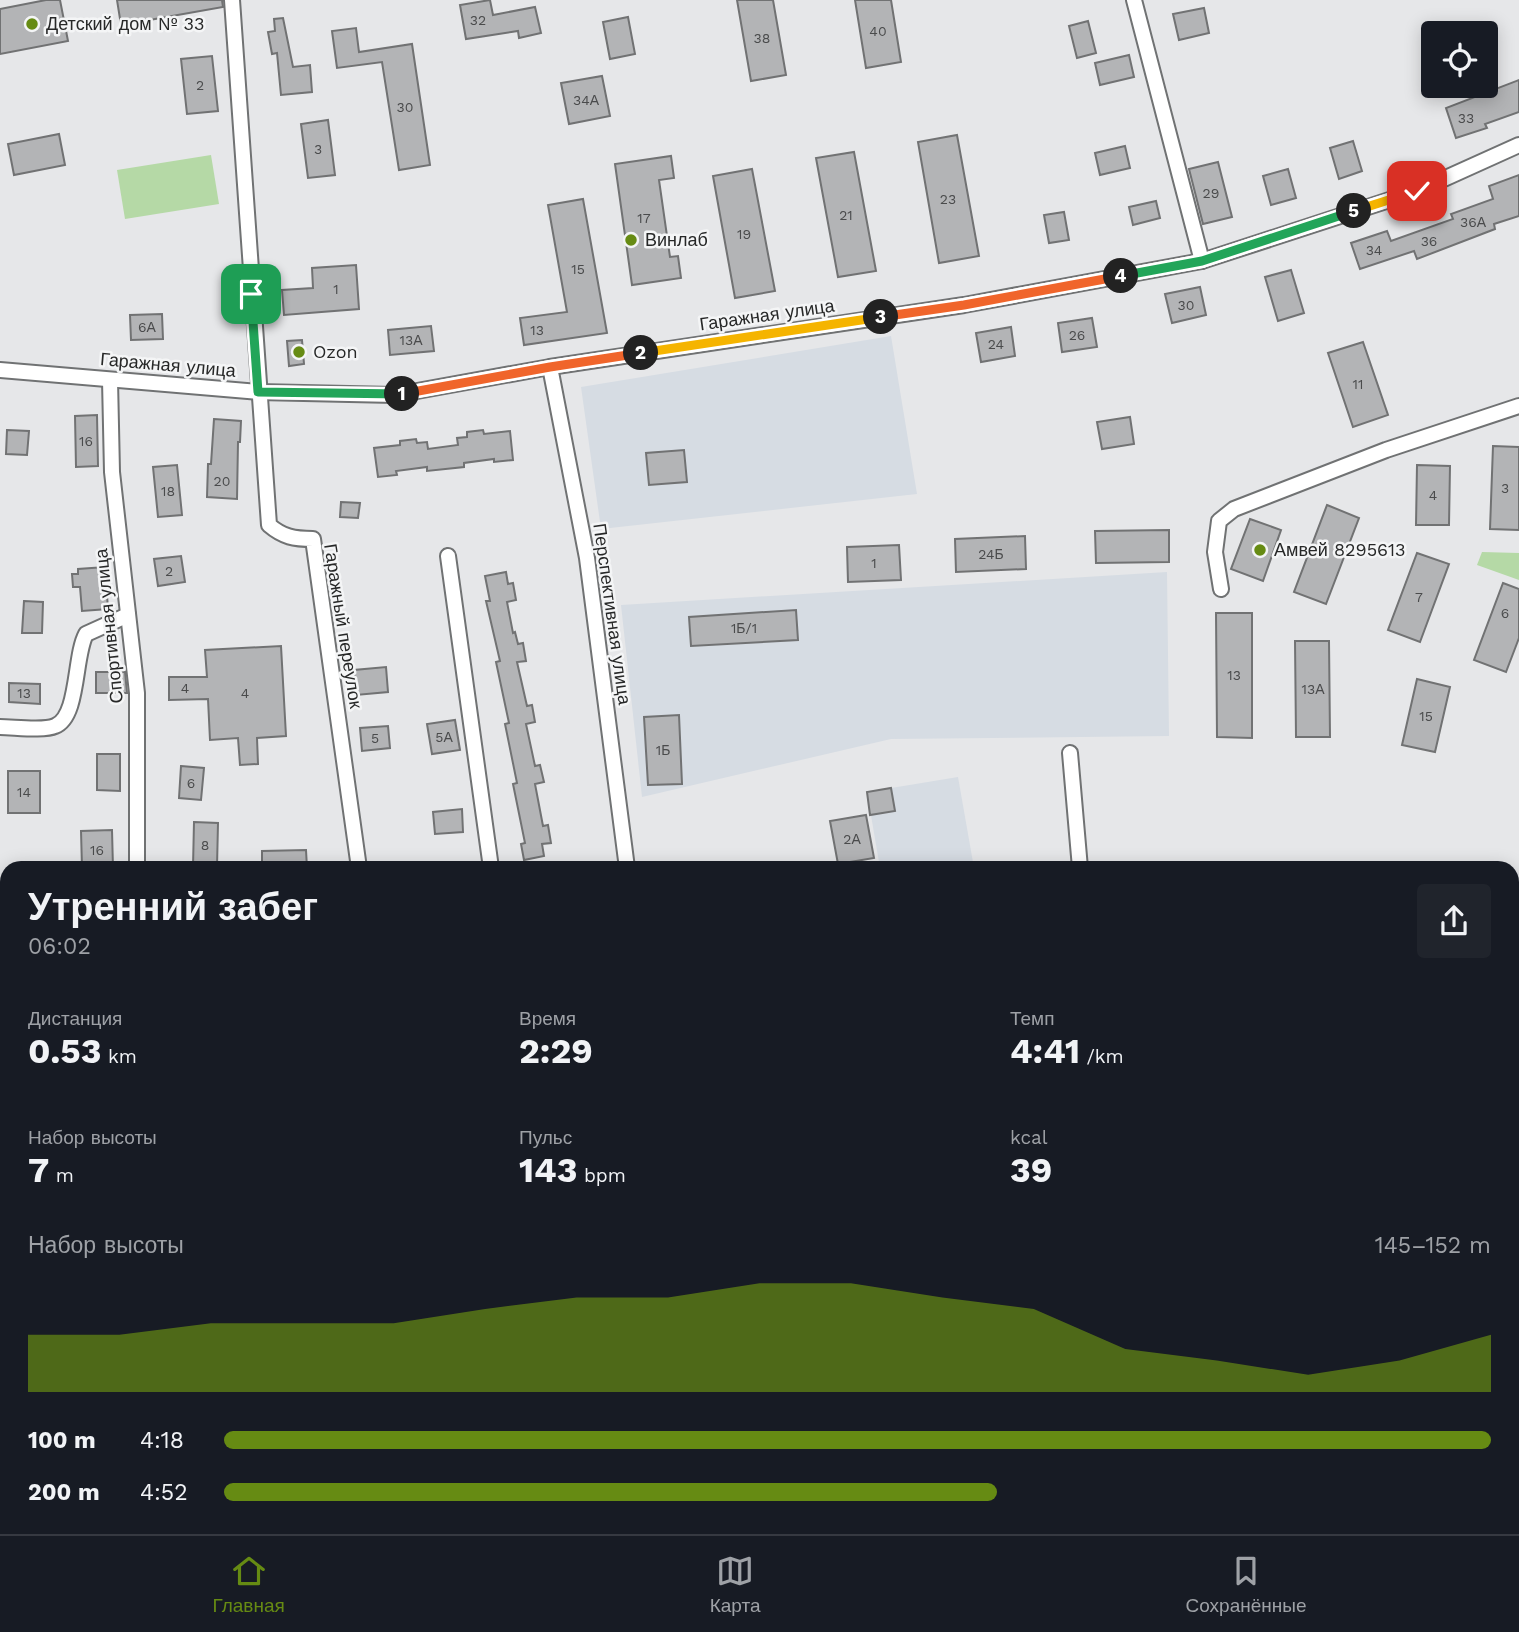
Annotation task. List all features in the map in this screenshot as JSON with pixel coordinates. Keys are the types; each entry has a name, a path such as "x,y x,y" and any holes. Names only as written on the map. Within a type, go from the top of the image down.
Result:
{"street":[{"name":"Гаражный переулок","path":"232,0 268,525 280,535 294,539 313,539 358,861"},
{"path":"1134,0 1202,261"},
{"name":"Гаражная улица","path":"0,370 258,392 395,395 550,367 952,307 1202,261 1417,191 1519,145"},
{"name":"Перспективная улица","path":"550,367 587,558 626,861"},
{"name":"Спортивная улица","path":"110,380 112,472 137,694 137,861"},
{"path":"1221,590 1215,552 1219,521 1234,509 1387,450 1519,406"},
{"path":"448,556 490,861"},
{"path":"0,727 54,727 62,722 70,710 80,652 86,634 128,615"},
{"path":"1070,753 1079,861"}],"shaded area":[{"path":"891,336 917,494 601,529 581,387"},
{"path":"1167,572 1169,736 891,739 642,797 621,605"},
{"path":"958,777 973,861 879,861 867,792"}],"green space":[{"path":"211,155 219,204 125,219 117,170"},
{"path":"1482,552 1519,553 1519,580 1477,565"}],"building":[{"name":"Детский дом № 33","path":"60,0 68,41 0,54 0,9"},
{"path":"117,0 222,0 223,7 121,25"},
{"path":"490,0 493,15 535,7 541,33 519,38 518,31 466,39 460,5"},
{"path":"737,0 773,0 786,75 751,81"},
{"path":"855,0 891,0 901,62 866,68"},
{"path":"1204,8 1209,33 1179,40 1173,14"},
{"path":"628,17 635,54 610,59 603,22"},
{"path":"283,18 293,67 310,65 312,92 281,95 277,53 272,54 268,32 275,31 274,19"},
{"path":"1088,21 1096,53 1077,58 1069,26"},
{"path":"356,28 359,52 412,44 430,165 399,170 382,62 337,68 332,31"},
{"path":"1129,55 1134,77 1100,85 1095,63"},
{"path":"212,56 218,111 187,114 181,59"},
{"path":"602,76 610,116 569,124 561,83"},
{"path":"1519,80 1519,112 1485,124 1487,128 1456,138 1446,108 1472,98 1498,98 1498,88"},
{"path":"328,120 335,175 308,178 301,124"},
{"path":"59,134 65,165 14,175 8,144"},
{"path":"957,135 979,256 939,263 918,142"},
{"path":"1353,141 1362,171 1339,179 1330,148"},
{"path":"1125,146 1130,168 1100,175 1095,153"},
{"path":"854,152 876,271 838,277 816,158"},
{"path":"671,156 674,178 659,180 670,257 678,256 681,278 632,285 615,164"},
{"path":"1218,162 1232,217 1203,224 1189,169"},
{"path":"752,169 775,291 735,298 713,176"},
{"path":"1288,169 1296,198 1271,205 1263,176"},
{"path":"1519,175 1519,216 1494,224 1495,229 1417,259 1414,251 1360,269 1351,243 1387,231 1391,241 1453,219 1451,214 1493,199 1489,186"},
{"path":"583,199 607,333 524,345 520,318 567,312 548,205"},
{"path":"1156,201 1160,218 1133,225 1129,207"},
{"path":"1064,212 1069,240 1049,243 1044,215"},
{"path":"356,265 359,309 284,315 282,290 313,288 312,268"},
{"path":"1291,270 1304,313 1278,321 1265,277"},
{"path":"1200,287 1206,315 1172,323 1165,294"},
{"path":"162,314 163,339 131,340 130,315"},
{"path":"1092,318 1097,347 1062,352 1058,323"},
{"path":"431,326 434,351 390,355 388,330"},
{"path":"1011,327 1015,356 981,362 976,333"},
{"path":"302,340 304,364 289,366 287,341"},
{"path":"1363,342 1388,415 1353,427 1328,353"},
{"path":"97,415 98,466 76,467 75,416"},
{"path":"1130,417 1134,444 1102,449 1097,422"},
{"path":"214,419 241,421 237,499 207,497"},
{"path":"7,430 29,431 27,455 6,454"},
{"path":"483,430 484,434 510,431 513,460 494,462 494,459 464,463 464,467 427,471 427,467 396,471 397,475 378,477 374,448 400,445 400,441 416,439 417,443 427,442 428,449 458,445 457,438 467,437 467,432"},
{"path":"1493,446 1519,447 1519,530 1490,529"},
{"path":"684,450 687,482 649,485 646,453"},
{"path":"177,465 182,515 158,517 153,467"},
{"path":"1417,465 1450,466 1449,525 1416,525"},
{"path":"341,502 360,503 358,518 340,517"},
{"path":"1327,505 1359,518 1326,604 1294,592"},
{"path":"1250,519 1281,530 1263,581 1231,569"},
{"path":"1169,530 1169,562 1096,563 1095,531"},
{"path":"1025,536 1026,569 956,572 955,539"},
{"path":"899,545 901,580 848,582 847,547"},
{"path":"1417,553 1449,564 1420,642 1388,630"},
{"path":"181,556 185,582 158,586 154,559"},
{"path":"105,567 108,609 82,611 80,587 73,587 72,574 78,574 78,569"},
{"path":"506,572 508,584 513,583 516,600 507,602 513,633 515,632 518,644 523,643 526,661 517,662 527,706 532,705 535,722 526,724 535,766 540,765 544,782 535,784 543,826 548,825 551,843 542,844 544,856 524,860 521,844 525,843 513,784 517,783 505,724 509,723 496,662 500,661 486,601 490,601 485,576"},
{"path":"1503,583 1519,589 1519,638 1506,672 1474,660"},
{"path":"24,601 43,602 42,633 22,633"},
{"path":"796,610 798,640 691,646 689,617"},
{"path":"1216,613 1252,613 1252,738 1217,737"},
{"path":"1295,641 1329,641 1330,737 1296,737"},
{"path":"281,646 286,736 257,738 258,764 240,765 238,738 210,740 208,699 169,700 169,677 207,677 205,650"},
{"path":"386,667 388,692 356,695 354,670"},
{"path":"96,672 125,672 127,693 96,693"},
{"path":"1417,679 1450,687 1435,752 1402,745"},
{"path":"9,683 40,684 40,704 9,702"},
{"path":"679,715 682,784 648,785 644,717"},
{"path":"455,720 460,750 432,754 427,724"},
{"path":"388,726 390,748 362,751 360,728"},
{"path":"97,754 120,754 120,791 97,790"},
{"path":"181,766 204,768 201,800 179,798"},
{"path":"8,771 40,771 40,813 8,813"},
{"path":"891,788 895,811 870,815 867,792"},
{"path":"462,809 463,832 435,834 433,812"},
{"path":"866,815 874,858 837,861 830,821"},
{"path":"194,822 218,823 217,861 193,861"},
{"path":"112,830 113,861 82,861 81,831"},
{"path":"306,850 307,861 262,861 262,851"}],"place":[{"name":"Детский дом № 33","path":"32,24"},
{"name":"Винлаб","path":"631,240"},
{"name":"Ozon","path":"299,352"},
{"name":"Амвей 8295613","path":"1260,550"}],"route":[{"path":"251,294 258,392 395,395 550,367 964,305 1202,261 1417,191"}]}
